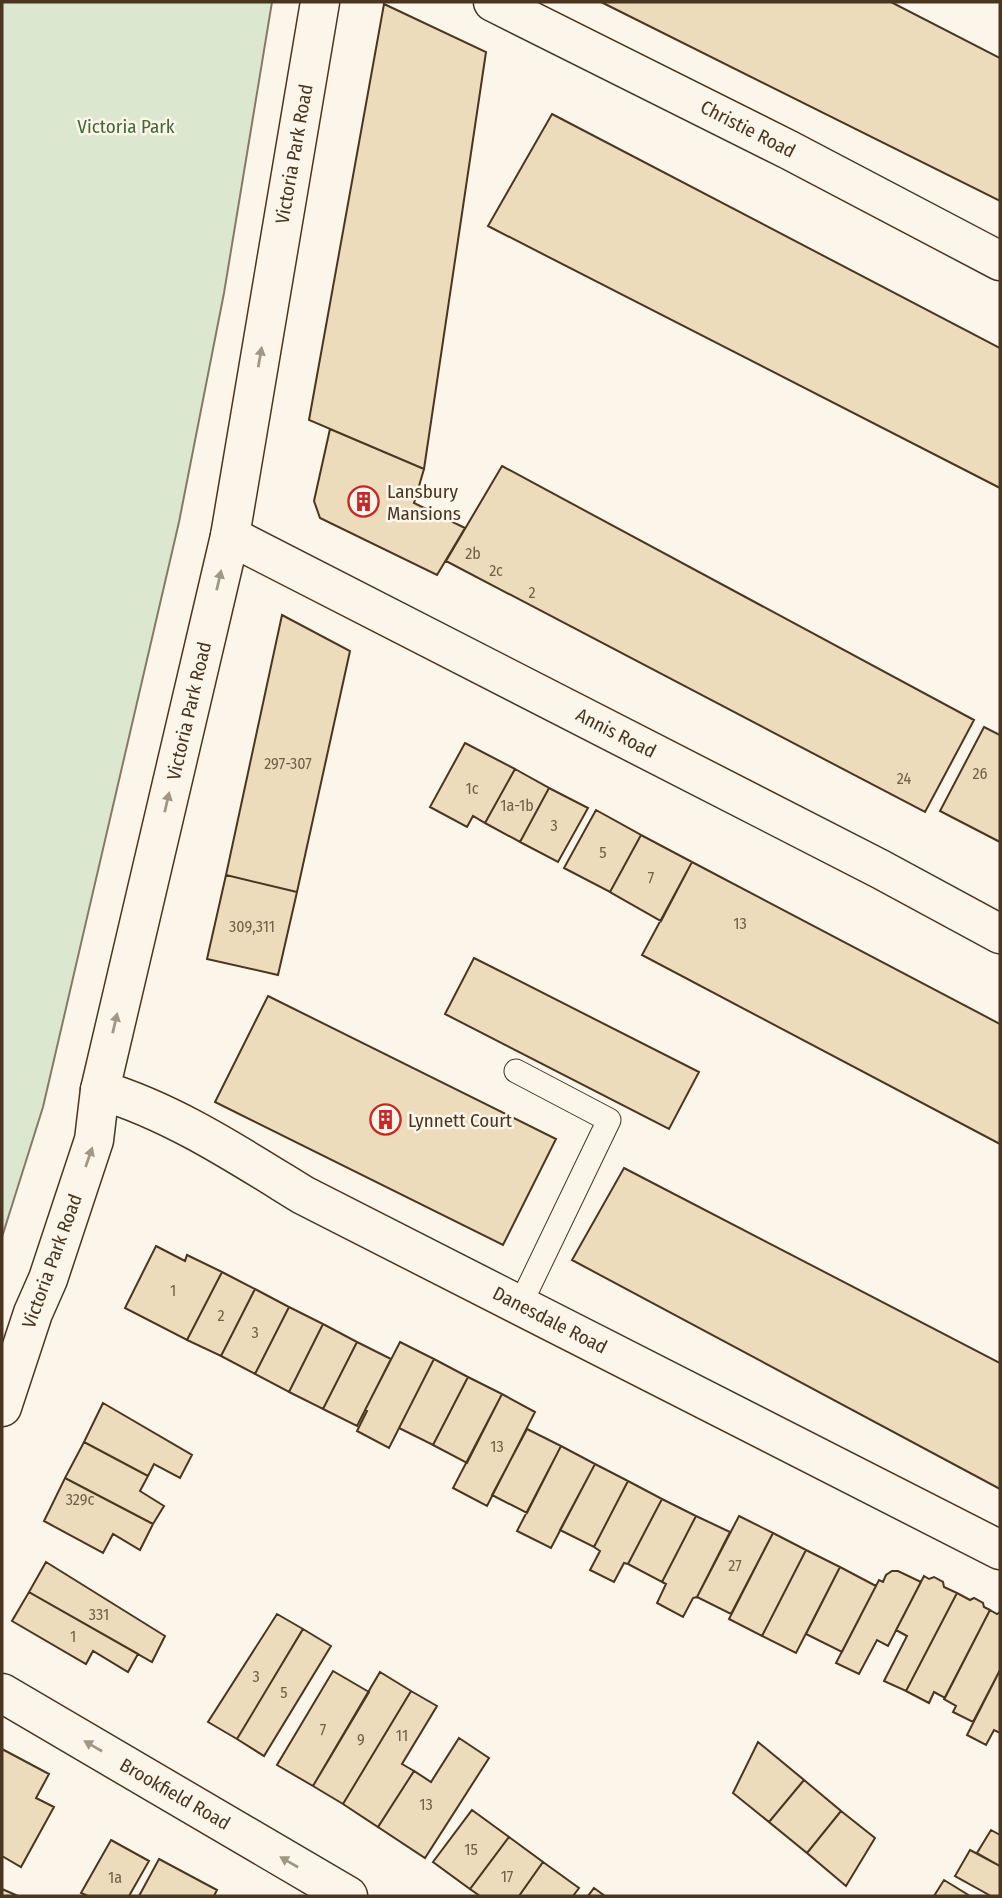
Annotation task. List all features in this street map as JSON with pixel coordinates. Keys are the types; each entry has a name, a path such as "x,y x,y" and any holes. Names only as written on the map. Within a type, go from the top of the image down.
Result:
{"street":[{"name":"Victoria Park Road","path":"2,1407 94,1140 100,1090 230,536 320,2"},
{"name":"Christie Road","path":"493,2 789,150 1000,261"},
{"name":"Annis Road","path":"230,536 880,869 1000,934"},
{"name":"Danesdale Road","path":"100,1090 141,1104 225,1147 303,1195 1000,1550"},
{"name":"Brookfield Road","path":"2,1693 348,1896"}],"lane":[{"path":"516,1071 609,1120 520,1305"}],"green space":[{"name":"Victoria Park","path":"2,2 272,2 224,293 179,522 43,1107 2,1237"}],"building":[{"path":"601,2 891,2 1000,58 1000,201"},
{"path":"384,4 486,52 424,469 309,420"},
{"path":"552,114 1000,348 1000,488 488,226"},
{"name":"Lansbury Mansions","path":"330,429 424,469 414,503 465,528 437,575 320,518 314,501"},
{"path":"502,466 974,720 925,812 446,561"},
{"path":"282,615 350,651 297,892 226,875"},
{"path":"984,727 1000,735 1000,842 940,811"},
{"path":"465,743 515,769 485,823 473,816 467,827 430,807"},
{"path":"515,769 549,788 520,842 485,823"},
{"path":"549,788 588,808 558,862 520,842"},
{"path":"596,810 641,835 610,892 564,868"},
{"path":"641,835 692,862 661,921 610,892"},
{"path":"692,862 1000,1024 1000,1144 642,955"},
{"path":"226,875 297,892 278,975 207,959"},
{"path":"474,958 699,1072 669,1129 445,1014"},
{"name":"Lynnett Court","path":"268,996 556,1139 503,1245 215,1102"},
{"path":"624,1168 1000,1363 1000,1489 572,1260"},
{"path":"156,1246 185,1261 187,1255 222,1272 187,1340 125,1308"},
{"path":"222,1272 255,1289 221,1356 187,1340"},
{"path":"255,1289 289,1307 255,1374 221,1356"},
{"path":"289,1307 323,1324 289,1392 255,1374"},
{"path":"323,1324 357,1342 323,1409 289,1392"},
{"path":"357,1342 391,1359 357,1426 323,1409"},
{"path":"400,1342 434,1359 389,1448 357,1431"},
{"path":"434,1359 468,1377 433,1445 399,1428"},
{"path":"468,1377 502,1394 467,1463 433,1445"},
{"path":"502,1394 535,1412 487,1506 453,1488"},
{"path":"103,1403 192,1455 180,1478 154,1464 148,1476 84,1442"},
{"path":"527,1429 561,1446 527,1513 492,1495"},
{"path":"84,1442 148,1476 140,1491 164,1506 153,1524 65,1478"},
{"path":"561,1446 595,1464 551,1548 517,1531"},
{"path":"595,1464 628,1481 594,1547 560,1530"},
{"path":"65,1478 153,1524 140,1550 113,1534 103,1553 44,1521"},
{"path":"628,1481 662,1499 628,1564 624,1563 614,1582 590,1570 600,1551 594,1547"},
{"path":"662,1499 696,1516 662,1582 628,1564"},
{"path":"696,1516 730,1532 697,1597 693,1598 683,1617 657,1603 666,1584 662,1582"},
{"path":"739,1516 773,1533 731,1614 697,1597"},
{"path":"773,1533 806,1550 762,1636 729,1619"},
{"path":"806,1550 840,1567 796,1653 762,1636"},
{"path":"46,1562 165,1636 152,1662 29,1592"},
{"path":"840,1567 876,1586 842,1652 806,1634"},
{"path":"898,1571 921,1582 888,1646 877,1640 859,1674 836,1663 879,1580 883,1582 886,1575"},
{"path":"924,1576 929,1579 934,1577 943,1582 944,1587 957,1593 906,1691 884,1681 907,1636 896,1630"},
{"path":"29,1592 138,1654 128,1672 93,1651 86,1664 12,1621"},
{"path":"957,1593 970,1600 974,1598 990,1610 945,1698 934,1692 929,1703 906,1691"},
{"path":"990,1610 997,1614 1000,1612 1000,1670 973,1722 953,1712 956,1706 944,1699"},
{"path":"277,1614 303,1629 237,1739 208,1722"},
{"path":"303,1629 331,1646 264,1756 237,1739"},
{"path":"1000,1670 1000,1733 994,1730 986,1745 967,1735"},
{"path":"333,1671 369,1692 313,1786 277,1765"},
{"path":"380,1672 411,1691 343,1804 313,1786"},
{"path":"411,1691 437,1706 402,1764 414,1771 378,1827 343,1804"},
{"path":"459,1738 489,1758 425,1858 378,1827 414,1771 431,1782"},
{"path":"758,1742 804,1780 769,1822 733,1793"},
{"path":"2,1749 49,1774 36,1798 54,1807 21,1867 2,1856"},
{"path":"804,1780 841,1811 807,1853 769,1822"},
{"path":"472,1810 509,1837 470,1889 433,1862"},
{"path":"841,1811 875,1838 846,1886 807,1853"},
{"path":"991,1830 1000,1835 1000,1866 977,1853"},
{"path":"509,1837 543,1862 519,1896 480,1896 470,1889"},
{"path":"111,1840 149,1861 129,1896 88,1896 81,1893"},
{"path":"970,1850 1000,1866 1000,1896 991,1896 955,1876"},
{"path":"159,1859 217,1890 214,1896 139,1896"},
{"path":"543,1862 579,1888 573,1896 519,1896"},
{"path":"944,1880 970,1896 934,1896"},
{"path":"594,1888 605,1896 588,1896"},
{"path":"2,1889 18,1896 2,1896"}],"place":[{"name":"Lansbury Mansions","path":"364,502"},
{"name":"Lynnett Court","path":"385,1120"}]}
